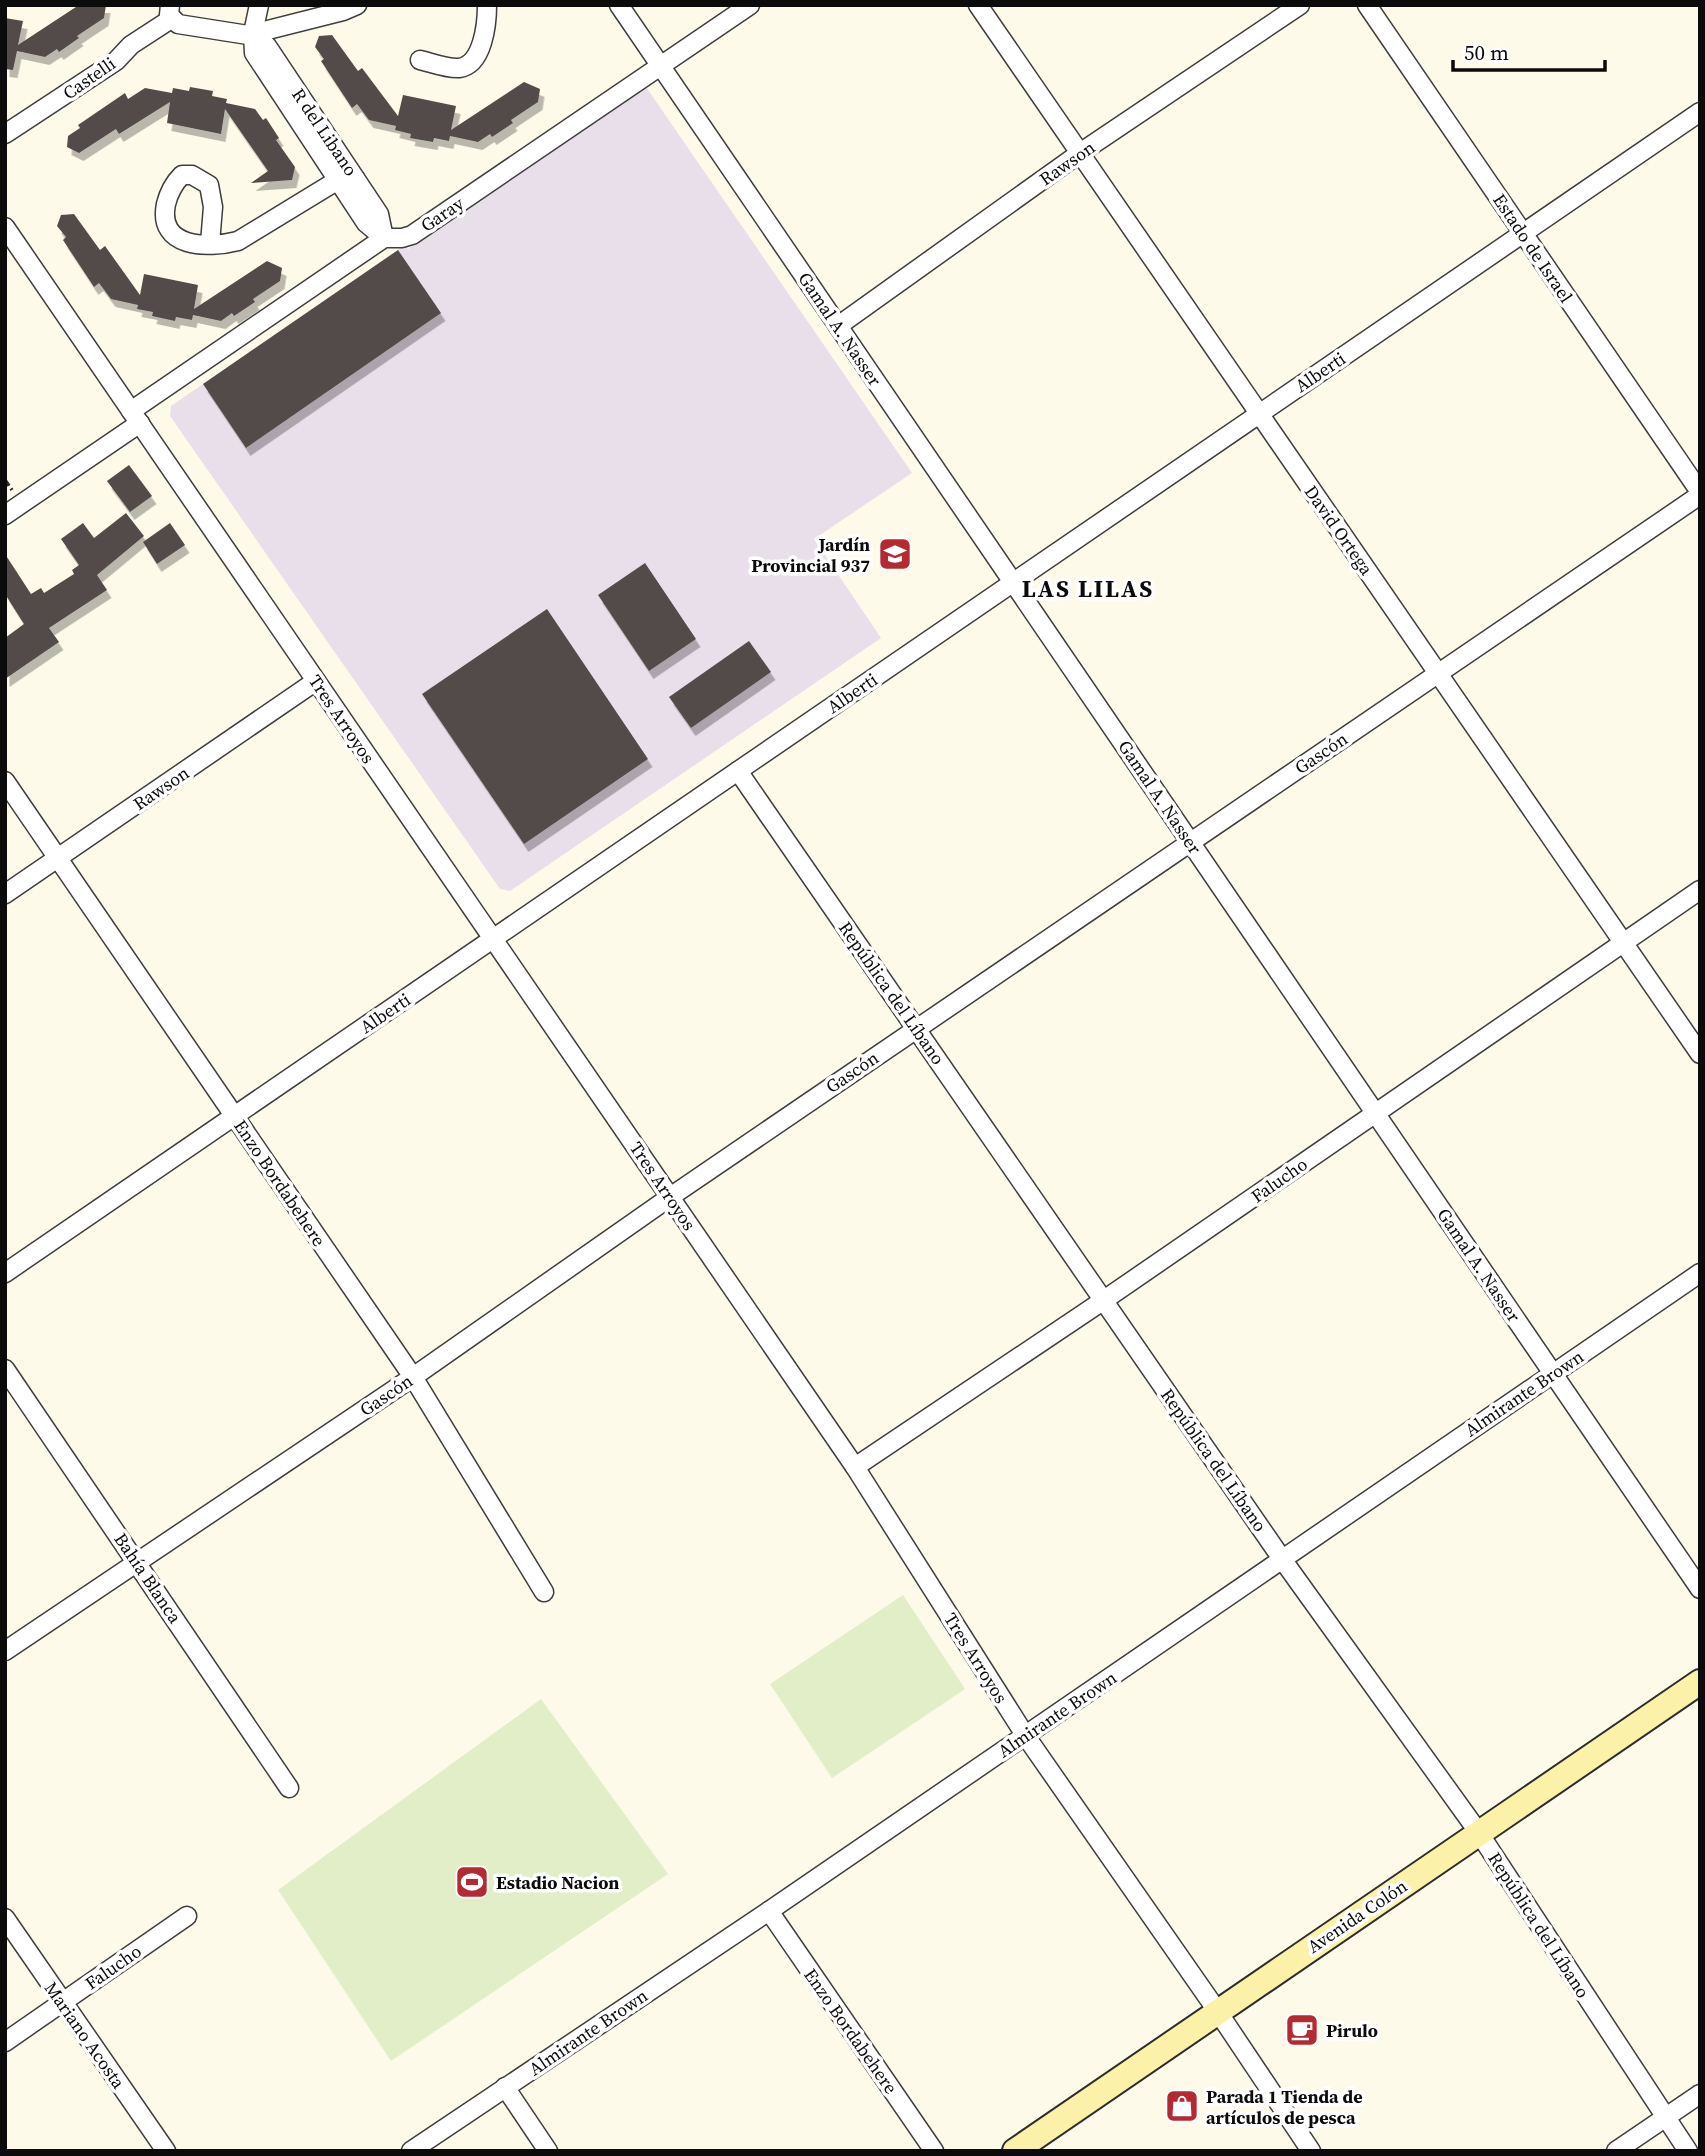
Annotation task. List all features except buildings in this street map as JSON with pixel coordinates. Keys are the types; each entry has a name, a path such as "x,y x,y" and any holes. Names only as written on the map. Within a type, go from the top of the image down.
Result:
{"main road":[{"name":"Avenida Colón","path":"1015,2151 1700,1682"}],"street":[{"path":"253,33 259,5"},
{"path":"170,12 178,24 247,35 343,11 357,5"},
{"path":"420,61 457,68 467,65 475,57 487,29 487,5"},
{"name":"Gamal A. Nasser","path":"619,5 1700,1589"},
{"name":"Garay","path":"5,515 135,417 384,238 412,235 750,5"},
{"name":"David Ortega","path":"978,5 1700,1054"},
{"name":"Rawson","path":"838,326 1080,153 1300,5"},
{"name":"Estado de Israel","path":"1367,5 1700,493"},
{"name":"Castelli","path":"5,134 116,61 170,12"},
{"name":"R del Libano","path":"253,33 267,46 347,179 379,214 384,238"},
{"name":"Alberti","path":"5,1273 1700,112"},
{"path":"210,243 238,241 347,179"},
{"name":"Tres Arroyos","path":"5,228 855,1466 1025,1735 1218,2012 1311,2151"},
{"name":"Gascón","path":"5,1651 413,1377 670,1196 1700,493"},
{"name":"Rawson","path":"5,894 316,681"},
{"name":"República del Líbano","path":"738,771 1282,1559 1479,1833 1688,2151"},
{"name":"Enzo Bordabehere","path":"5,781 413,1377 544,1592"},
{"name":"Falucho","path":"855,1466 1104,1300 1700,890"},
{"name":"Almirante Brown","path":"411,2151 769,1911 1700,1273"},
{"name":"Bahía Blanca","path":"5,1370 289,1788"},
{"name":"Enzo Bordabehere","path":"769,1911 934,2151"},
{"name":"Falucho","path":"5,2042 187,1916"},
{"name":"Mariano Acosta","path":"5,1918 166,2151"},
{"path":"505,2087 548,2151"},
{"path":"1616,2151 1700,2094"}],"shaded area":[{"path":"646,87 912,473 814,539 881,638 510,891 500,889 170,416 171,406 405,245 408,249"}],"green space":[{"path":"903,1595 965,1689 832,1778 770,1684"},
{"name":"Estadio Nacion","path":"541,1699 668,1874 391,2061 278,1890"}],"place":[{"name":"Jardín Provincial 937","path":"895,554"},
{"name":"Estadio Nacion","path":"472,1882"},
{"name":"Pirulo","path":"1302,2030"},
{"name":"Parada 1 Tienda de artículos de pesca","path":"1182,2106"}],"district":[{"name":"LAS LILAS","path":"1088,588"}]}
